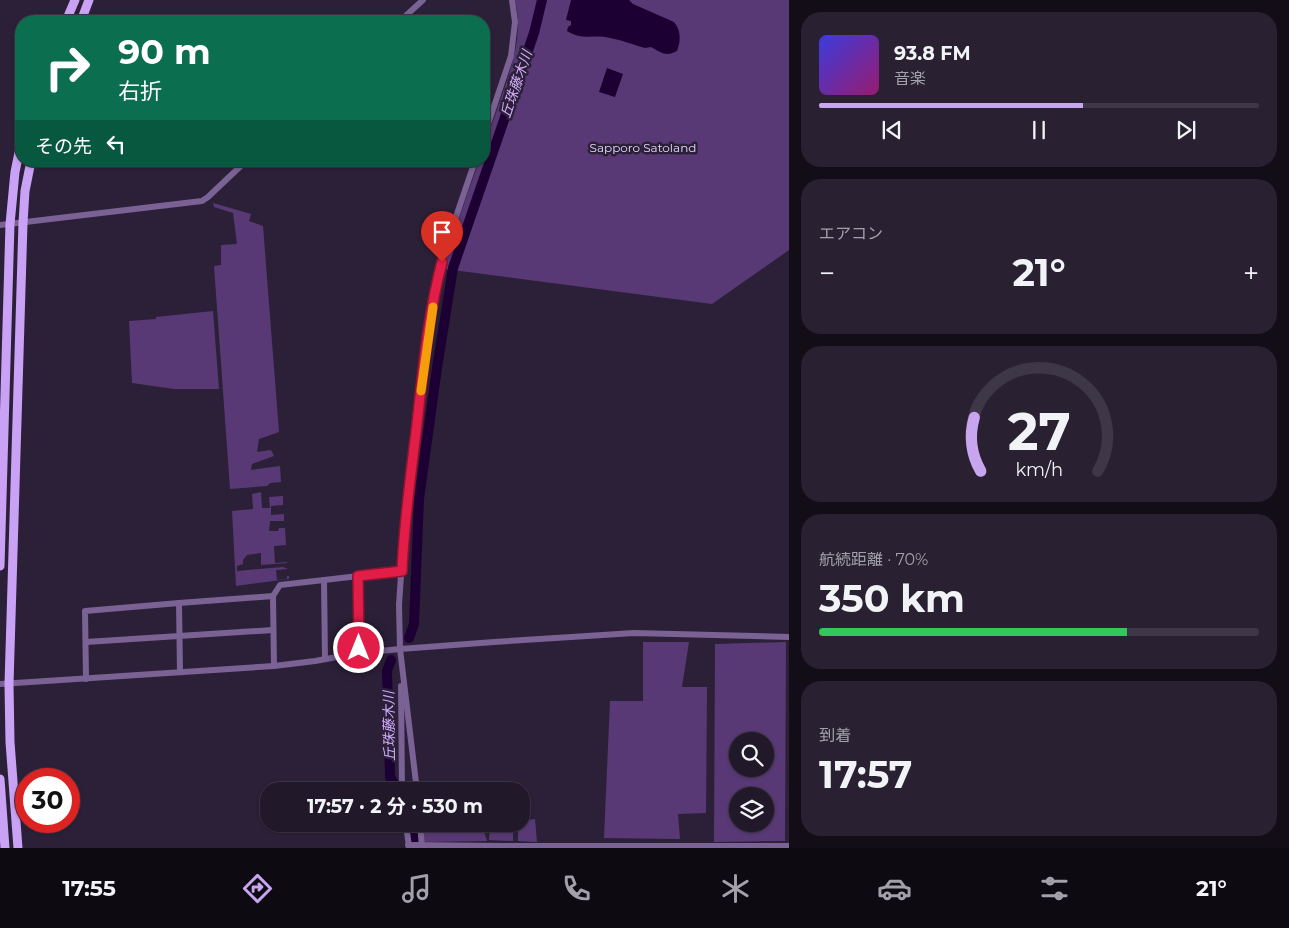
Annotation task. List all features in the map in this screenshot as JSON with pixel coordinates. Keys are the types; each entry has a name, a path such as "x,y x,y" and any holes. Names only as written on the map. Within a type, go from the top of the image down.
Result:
{"main road":[{"path":"69,15 75,0"},
{"path":"83,15 89,0"},
{"path":"0,566 10,224 16,167"},
{"path":"18,848 4,684 23,222 25,191 30,167"},
{"path":"0,779 5,848"}],"street":[{"path":"407,15 423,0"},
{"path":"490,118 511,56 515,22 512,0"},
{"path":"0,225 202,201 240,167"},
{"path":"416,782 400,649 402,571 423,372 435,291 446,249 473,167"},
{"path":"274,666 273,596 280,585 402,571"},
{"path":"358,576 359,653"},
{"path":"324,580 325,659"},
{"path":"86,679 85,611 273,596"},
{"path":"178,603 180,672"},
{"path":"86,642 273,630"},
{"path":"4,684 274,666 359,653 400,649 634,633 789,637"},
{"path":"402,667 402,782"},
{"path":"407,832 409,846 789,846"},
{"path":"421,832 422,846"}],"green space":[{"name":"Sapporo Satoland","path":"515,0 789,0 789,250 712,304 445,269 444,266 451,241 477,167 490,167 490,130 516,48 517,12"},
{"path":"213,203 251,214 249,221 263,226 279,432 259,439 257,452 271,450 274,456 252,464 251,470 280,466 281,482 270,483 267,486 230,489 214,266 221,265 221,245 237,244 233,213 214,207"},
{"path":"213,311 219,389 174,389 132,383 129,321"},
{"path":"261,492 262,508 270,508 269,497 283,496 283,505 271,506 271,515 284,514 284,521 270,521 269,531 278,531 279,528 285,528 286,545 274,546 275,563 287,563 261,565 261,553 247,555 243,560 243,564 237,566 237,571 283,567 288,569 276,570 277,580 287,579 287,576 289,576 289,579 236,586 232,511 253,509 252,494"},
{"path":"643,642 689,642 682,687 707,687 706,813 678,814 680,839 604,838 610,701 643,701"},
{"path":"786,642 785,841 714,842 715,644"},
{"path":"535,819 537,842 518,841 518,832 530,832 530,820"},
{"path":"423,832 484,832 487,841 424,842"},
{"path":"490,832 513,832 513,841 489,840"}],"shaded area":[{"path":"571,0 629,0 633,4 674,22 680,36 677,51 664,54 651,47 645,48 604,37 583,37 573,34 567,31 571,21 566,20"},
{"path":"607,68 623,74 615,97 599,92"}],"waterway":[{"name":"丘珠藤木川","path":"490,161 534,33 542,0"},
{"name":"丘珠藤木川","path":"409,638 414,624 419,499 453,268 488,167"},
{"name":"丘珠藤木川","path":"391,660 387,671 390,777 393,782"},
{"name":"丘珠藤木川","path":"414,832 414,839"}],"slow traffic":[{"path":"421,391 433,307"}],"route":[{"path":"359,648 358,576 402,571 423,372 435,291 442,262"}]}
